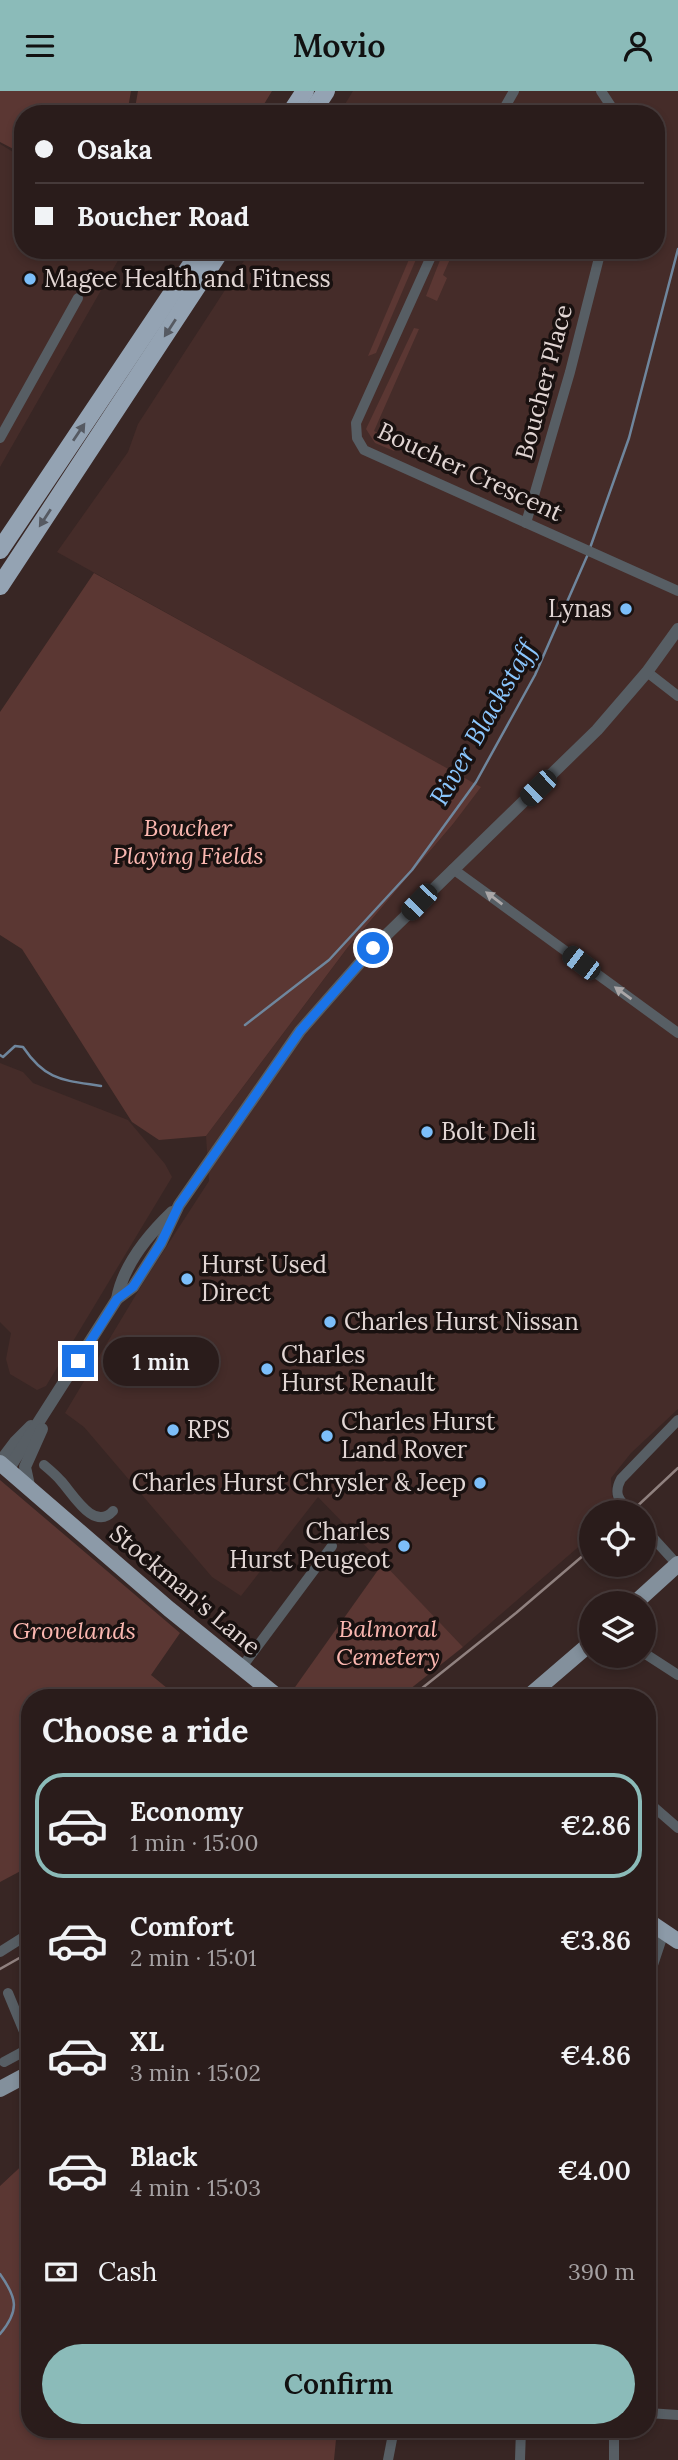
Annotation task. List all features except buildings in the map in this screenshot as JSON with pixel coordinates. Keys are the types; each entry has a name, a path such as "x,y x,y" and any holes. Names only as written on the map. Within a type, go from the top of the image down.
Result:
{"highway":[{"path":"0,550 195,259"},
{"path":"0,586 215,259"},
{"name":"Stockman's Lane","path":"3,1465 169,1609 268,1689"},
{"path":"656,1927 671,1937"}],"main road":[{"path":"648,1591 678,1564"},
{"path":"537,1689 579,1653"},
{"path":"552,1689 557,1684 562,1669"},
{"path":"0,2089 21,2078"}],"street":[{"name":"Boucher Crescent","path":"430,259 356,423 357,438 364,450 678,591"},
{"name":"Boucher Place","path":"526,523 570,372 599,259"},
{"path":"0,438 78,298"},
{"path":"3,1465 26,1445 117,1299 133,1287 161,1243 179,1205 300,1031 373,948 597,730 647,672 678,629"},
{"path":"647,672 678,696"},
{"path":"453,869 678,1033"},
{"path":"30,1490 25,1467 55,1396"},
{"path":"3,1465 25,1432 40,1419"},
{"path":"619,1500 616,1492 621,1479 678,1420"},
{"path":"0,1442 25,1432"},
{"name":"Stockman's Lane","path":"44,1465 94,1516 102,1518 113,1511"},
{"path":"63,1518 77,1501"},
{"path":"656,1541 678,1564"},
{"path":"242,1667 332,1546"},
{"path":"656,1661 678,1675"},
{"path":"656,1809 678,1828"},
{"path":"656,1965 671,1937"},
{"path":"0,1952 21,1939"},
{"path":"8,1993 21,2025"},
{"path":"4,2062 21,2052"},
{"path":"656,2414 678,2415"},
{"path":"388,2460 392,2438"},
{"path":"520,2460 521,2438"},
{"path":"614,2438 614,2460"}],"shaded area":[{"path":"353,91 678,91 678,1409 631,1453 611,1478 614,1500 579,1500 579,1546 463,1647 318,1497 241,1596 212,1577 84,1427 65,1413 146,1278 209,1181 206,1136 348,947 453,824 480,787 57,552 128,452 138,424 245,259 665,259 665,105 344,105"},
{"path":"0,144 14,153 14,259 119,259 0,467"},
{"path":"0,1063 23,1072 33,1083 128,1120 165,1164 172,1177 46,1386 37,1390 10,1374 6,1359 11,1333 0,1322"}],"green space":[{"path":"0,91 131,91 129,105 14,105 14,149 0,142"},
{"path":"138,91 272,91 263,105 136,105"},
{"path":"409,259 416,259 376,353 368,356"},
{"path":"440,259 450,259 443,275 447,278 437,301 426,296"},
{"path":"414,328 419,329 374,431 398,444 394,451 375,443 366,429"},
{"name":"Boucher Playing Fields","path":"94,573 481,787 453,824 348,947 206,1136 159,1140 132,1122 22,949 0,935 0,712"},
{"name":"Grovelands","path":"0,1480 180,1633 151,1675 168,1689 21,1689 21,1871 0,1882"},
{"name":"Balmoral Cemetery","path":"383,1563 463,1647 410,1689 294,1689"},
{"path":"21,2166 21,2438 336,2438 334,2460 0,2460 0,2186"}],"waterway":[{"name":"River Blackstaff","path":"590,548 629,438 678,249"},
{"name":"River Blackstaff","path":"245,1025 329,960 412,870 476,782 535,675 588,554"},
{"name":"River Blackstaff","path":"0,1055 3,1057 15,1046 23,1047 48,1073 66,1080 101,1086"},
{"path":"0,2274 10,2290 14,2304 11,2318 0,2334"}],"railway":[{"path":"644,1500 678,1468"},
{"path":"421,1689 579,1559"},
{"path":"0,1969 21,1957"}],"place":[{"name":"Magee Health and Fitness","path":"30,279"},
{"name":"Lynas","path":"626,609"},
{"name":"Bolt Deli","path":"427,1132"},
{"name":"Hurst Used Direct","path":"187,1279"},
{"name":"Charles Hurst Nissan","path":"330,1322"},
{"name":"Charles Hurst Renault","path":"267,1369"},
{"name":"RPS","path":"173,1430"},
{"name":"Charles Hurst Land Rover","path":"327,1436"},
{"name":"Charles Hurst Chrysler & Jeep","path":"480,1483"},
{"name":"Charles Hurst Peugeot","path":"404,1546"}],"route":[{"path":"78,1361 117,1299 133,1287 161,1243 179,1205 300,1031 373,948"}]}
